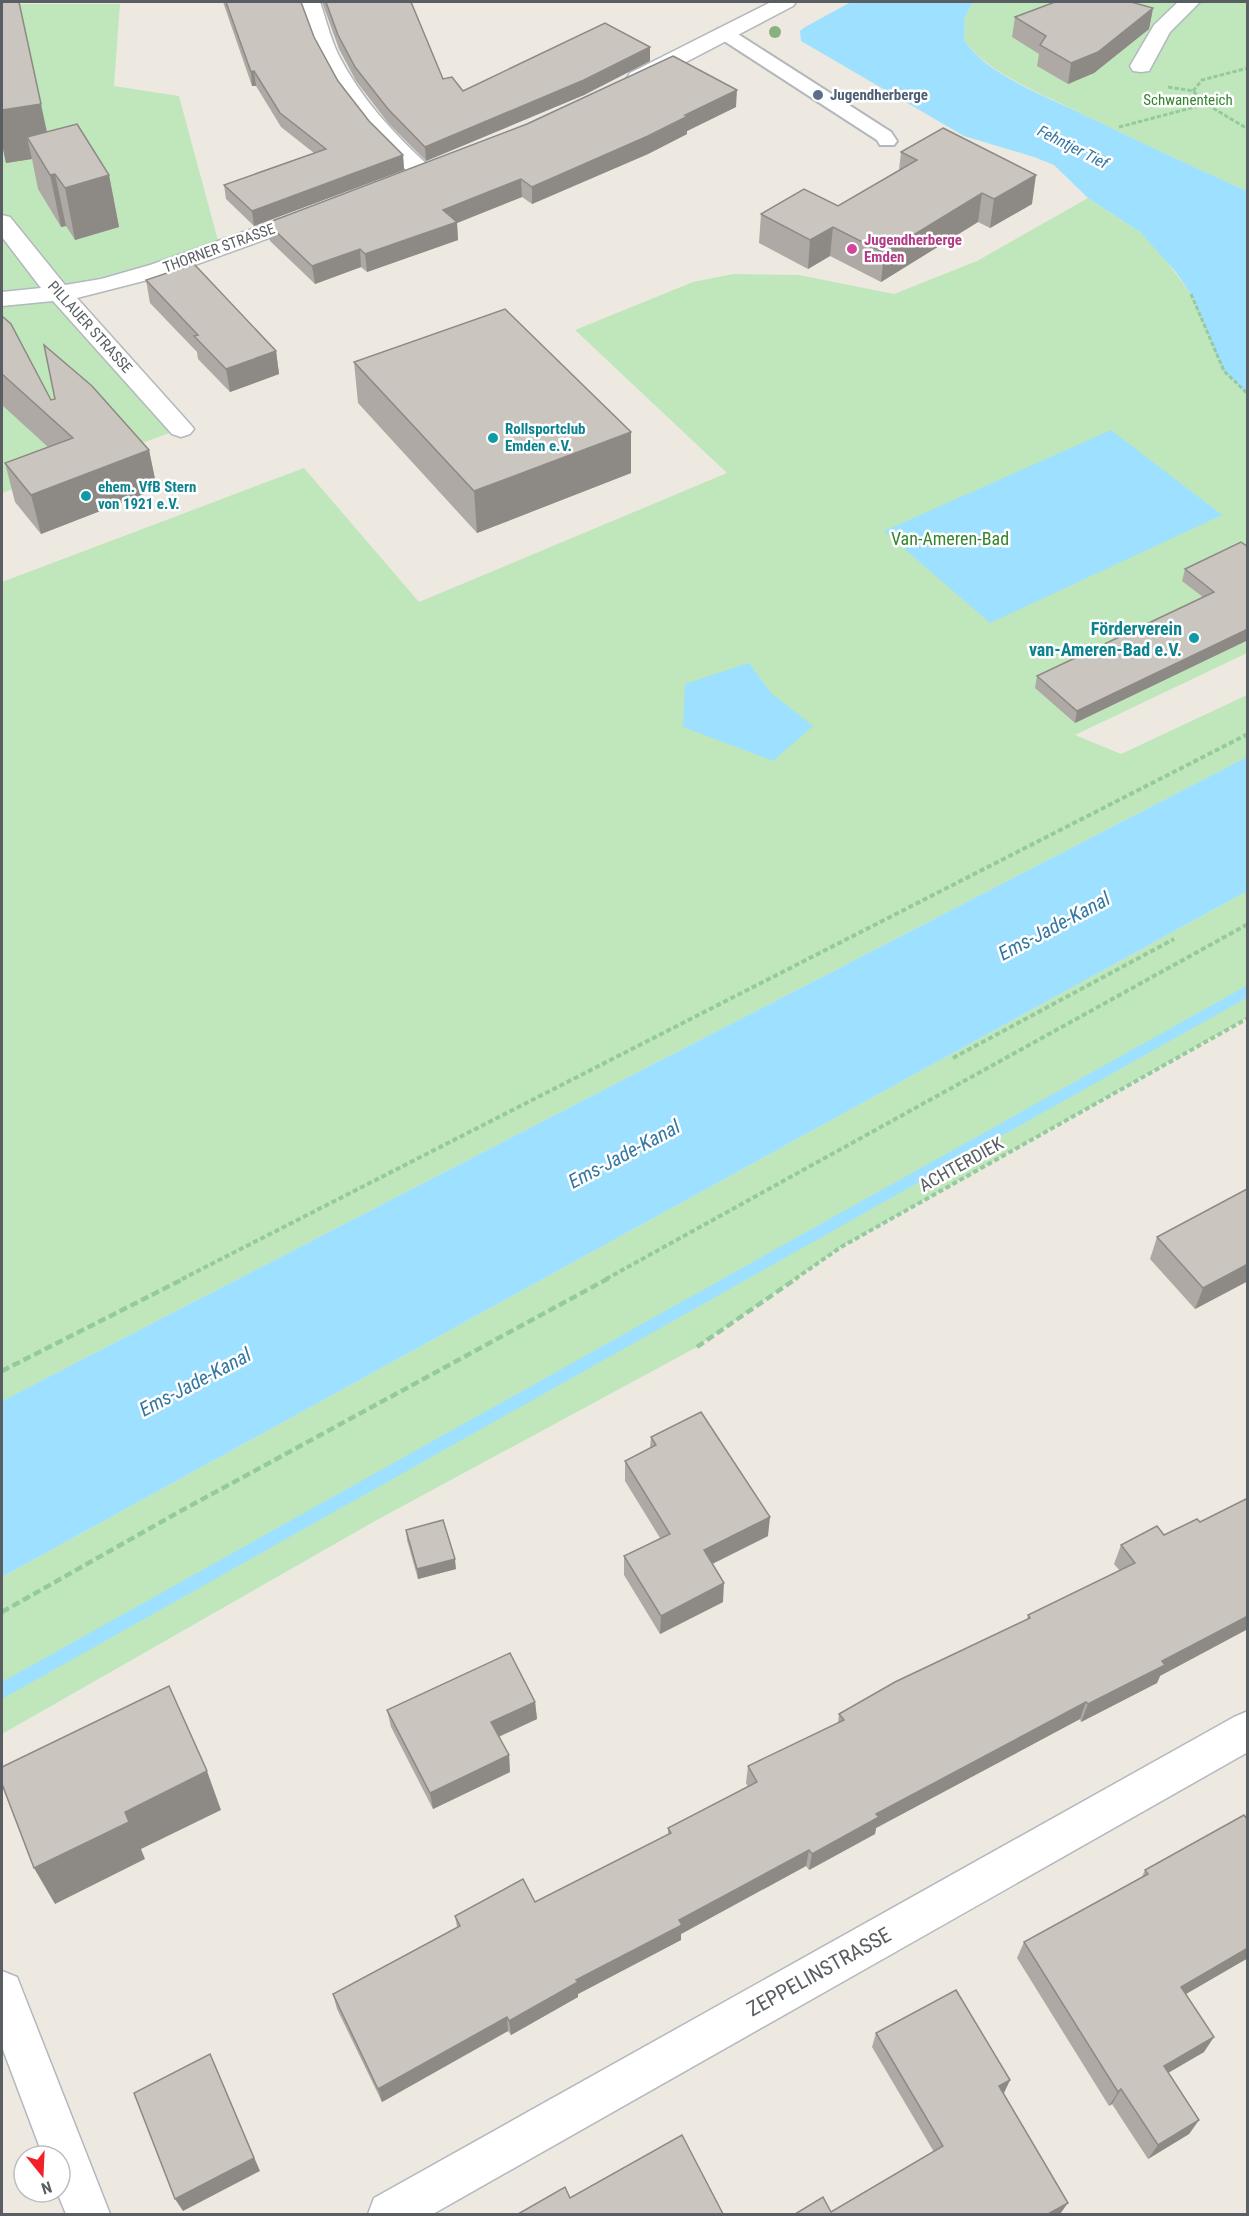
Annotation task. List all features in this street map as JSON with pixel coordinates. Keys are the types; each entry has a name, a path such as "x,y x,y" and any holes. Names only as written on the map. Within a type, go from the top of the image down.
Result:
{"street":[{"path":"310,2 322,43 342,82 387,139 413,177 445,164"},
{"path":"622,86 786,2"},
{"path":"1140,66 1161,29 1190,2"},
{"name":"THORNER STRASSE","path":"2,298 59,293 106,285 155,271 333,207"},
{"name":"PILLAUER STRASSE","path":"2,222 59,293 181,429"},
{"name":"ZEPPELINSTRASSE","path":"390,2214 1248,1730"},
{"path":"2,1992 88,2214"}],"lane":[{"path":"724,33 884,136 887,141"}],"path":[{"path":"1193,91 1202,80 1248,68"},
{"path":"1119,127 1206,104 1248,129"},
{"path":"1191,294 1224,371 1248,394"},
{"path":"2,1371 1248,734"},
{"path":"2,1612 177,1513 740,1206 1248,924"},
{"path":"953,1058 1174,939"},
{"name":"ACHTERDIEK","path":"697,1347 841,1247 1248,1018"}],"green space":[{"name":"Schwanenteich","path":"973,2 1247,2 1247,191 1029,88 985,62 964,40 965,17"},
{"path":"2,4 120,4 114,86 179,96 220,248 60,293 181,429 2,493"},
{"name":"Van-Ameren-Bad","path":"1088,198 1140,232 1159,251 1191,294 1229,377 1247,394 1247,653 1075,735 1121,754 1247,695 1247,757 2,1401 2,582 304,468 419,602 727,473 575,330 693,282 733,274 799,275 894,294 977,261"},
{"path":"1247,891 1247,1018 841,1247 697,1347 375,1521 2,1734 2,1577"}],"water":[{"name":"Fehntjer Tief","path":"851,2 973,2 965,17 964,40 974,52 1001,74 1247,191 1247,394 1224,371 1191,294 1175,271 1140,232 1088,198 1054,165 964,136 801,41 800,31 805,27"},
{"path":"1111,430 1222,515 990,623 884,531"},
{"path":"749,663 772,694 813,726 773,761 683,727 685,684"},
{"name":"Ems-Jade-Kanal","path":"1247,757 1247,891 2,1577 2,1401"}],"building":[{"path":"2,2 19,2 41,104 2,110"},
{"path":"226,2 301,2 314,37 338,81 369,121 403,155 252,211 224,185 326,149 280,113 254,71 251,72"},
{"path":"326,2 411,2 443,79 452,77 463,91 605,23 650,47 584,80 425,147 388,109 355,67 338,35"},
{"path":"1055,2 1131,2 1153,8 1098,52 1071,63 1040,45 1046,36 1015,17"},
{"path":"673,56 737,90 648,136 532,187 521,179 443,210 457,222 365,254 360,249 312,266 267,223 527,124"},
{"path":"77,124 109,175 65,188 55,174 50,175 27,137"},
{"path":"943,128 1036,175 994,199 982,193 884,253 833,227 810,240 761,214 804,189 838,206 917,160 901,152"},
{"path":"194,264 276,351 226,369 194,336 198,335 146,280"},
{"name":"Rollsportclub Emden e.V.","path":"505,309 631,432 474,491 354,362"},
{"path":"2,316 11,324 51,400 55,399 44,345 92,386 149,450 31,495 5,463 73,438 2,374"},
{"name":"Förderverein van-Ameren-Bad e.V.","path":"1241,542 1248,547 1248,629 1077,711 1037,676 1214,592 1185,569"},
{"path":"1247,1189 1248,1264 1203,1288 1157,1237"},
{"path":"701,1412 770,1517 704,1550 724,1583 661,1616 624,1556 670,1534 625,1461 656,1445 651,1437"},
{"path":"1248,1498 1248,1616 1162,1661 1165,1665 1088,1704 1086,1702 876,1814 879,1817 812,1854 809,1850 679,1920 682,1925 576,1980 578,1982 509,2021 507,2017 378,2089 333,1994 460,1926 455,1916 523,1879 535,1902 671,1833 668,1828 757,1782 748,1766 844,1720 839,1714 895,1682 1030,1618 1028,1615 1135,1563 1121,1545 1157,1526 1164,1535 1197,1519 1200,1522"},
{"path":"443,1520 455,1559 417,1569 406,1530"},
{"path":"510,1653 535,1702 491,1722 509,1755 430,1793 387,1710"},
{"path":"169,1686 207,1771 125,1812 129,1822 34,1868 2,1784 2,1767"},
{"path":"1244,1815 1248,1820 1248,1948 1181,1987 1214,2037 1164,2066 1199,2120 1158,2145 1121,2089 1118,2092 1024,1942 1148,1874 1145,1870"},
{"path":"956,1990 1010,2080 999,2086 1068,2203 1048,2214 795,2214 823,2197 831,2212 943,2146 876,2033"},
{"path":"210,2054 254,2158 175,2199 134,2093"},
{"path":"682,2135 723,2214 518,2214 565,2187 570,2198"}],"waterway":[{"path":"2,1691 1248,990"}],"place":[{"name":"Jugendherberge","path":"818,95"},
{"name":"Jugendherberge Emden","path":"852,249"},
{"name":"Rollsportclub Emden e.V.","path":"493,438"},
{"name":"ehem. VfB Stern von 1921 e.V.","path":"86,496"},
{"name":"Förderverein van-Ameren-Bad e.V.","path":"1194,638"}]}
